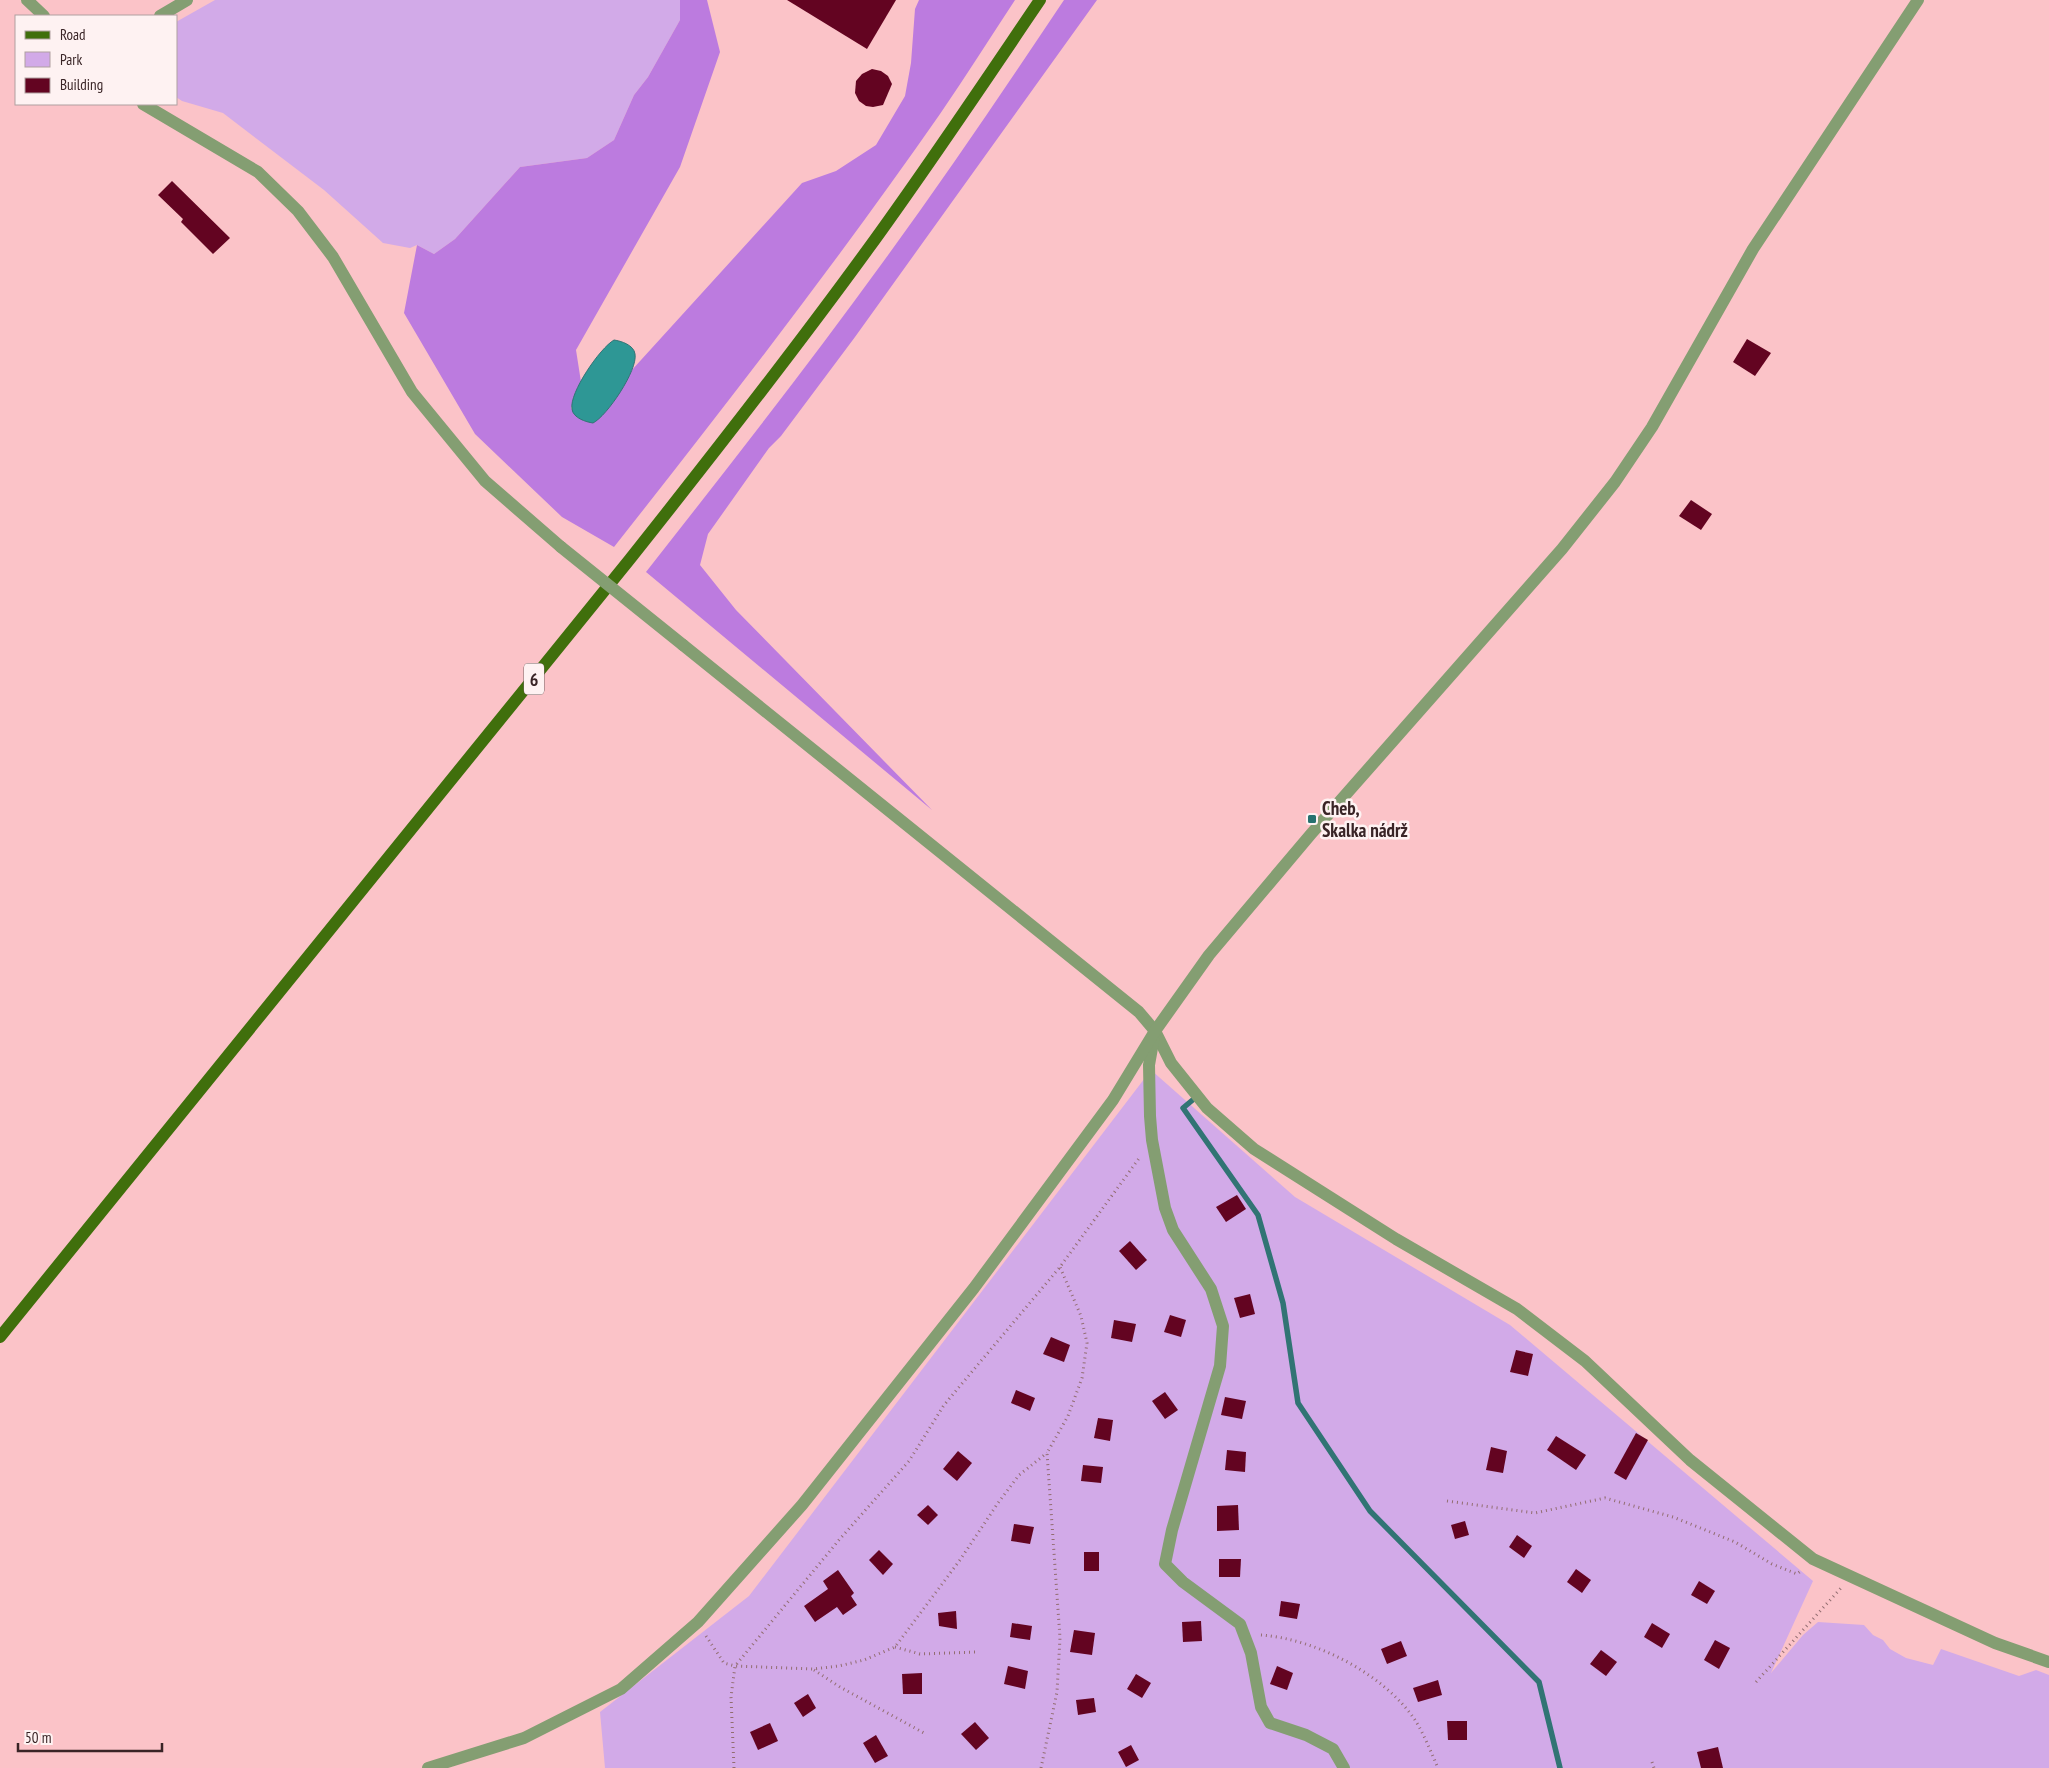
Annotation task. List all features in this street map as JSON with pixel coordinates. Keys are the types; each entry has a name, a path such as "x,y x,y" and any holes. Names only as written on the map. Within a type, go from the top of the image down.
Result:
{"main road":[{"name":"6","path":"0,1337 706,464 867,251 1040,0"}],"street":[{"path":"162,15 188,0"},
{"path":"428,1768 524,1738 621,1689 698,1622 802,1505 974,1288 1113,1100 1155,1031 1221,940 1311,834 1562,549 1615,482 1652,427 1753,249 1918,0"},
{"path":"32,2 43,15"},
{"path":"145,105 258,172 298,211 333,257 412,392 486,481 561,546 1139,1012 1155,1031 1171,1063 1208,1108 1254,1149 1396,1239 1517,1309 1584,1361 1690,1460 1813,1559 1995,1643 2049,1662"},
{"path":"1155,1031 1149,1065 1152,1140 1166,1208 1173,1230 1211,1289 1223,1326 1220,1366 1172,1530 1165,1564 1183,1582 1240,1624 1252,1653 1261,1707 1270,1724 1306,1735 1333,1750 1344,1768"}],"path":[{"path":"734,1768 731,1697 735,1666 909,1461 944,1405 1060,1267 1152,1140"},
{"path":"698,1622 724,1663 735,1666 813,1669 839,1666 864,1660 895,1647 960,1560 1018,1475 1047,1453 1068,1416 1082,1378 1087,1343 1081,1316 1060,1267"},
{"path":"1041,1768 1057,1692 1060,1638 1047,1453"},
{"path":"1447,1501 1535,1513 1605,1498 1682,1520 1736,1542 1772,1564 1797,1574 1813,1559"},
{"path":"1756,1682 1841,1589 1847,1575"},
{"path":"1244,1634 1274,1636 1314,1648 1352,1663 1392,1692 1415,1720 1438,1768"},
{"path":"895,1647 920,1654 977,1652"},
{"path":"813,1669 840,1687 924,1734"},
{"path":"1652,1762 1654,1768"}],"green space":[{"path":"215,0 680,0 680,20 648,77 634,95 614,140 587,158 520,167 455,239 434,254 417,245 410,248 383,243 324,190 223,113 178,98 178,21"},
{"path":"1151,1070 1295,1197 1510,1325 1813,1581 1771,1673 1803,1635 1818,1622 1864,1625 1873,1635 1883,1640 1890,1649 1906,1658 1933,1665 1941,1649 2019,1676 2036,1670 2049,1675 2049,1768 605,1768 600,1712 749,1596"}],"shaded area":[{"path":"680,0 707,0 720,52 680,167 576,350 581,382 571,408 577,417 587,422 626,382 631,371 802,183 836,171 876,145 905,96 911,63 915,9 919,0 1015,0 940,114 821,279 614,547 562,517 475,434 404,313 417,245 434,254 455,239 520,167 587,158 614,140 634,95 648,77 680,20"},
{"path":"1064,0 1097,0 855,337 781,436 769,448 708,534 700,565 736,610 932,810 646,572 796,379 883,262 952,165"}],"water":[{"path":"614,340 627,344 634,351 635,361 632,371 606,412 593,423 584,421 575,415 572,409 575,393 594,361"}],"building":[{"path":"787,0 896,0 867,49"},
{"path":"872,69 881,71 888,76 892,84 883,105 873,107 866,106 859,101 855,93 856,81 862,74"},
{"path":"172,181 230,238 213,254 181,222 183,219 158,195"},
{"path":"1747,339 1771,353 1755,376 1733,362"},
{"path":"1691,500 1712,514 1701,530 1679,516"},
{"path":"1237,1195 1246,1209 1226,1222 1216,1207"},
{"path":"1130,1241 1147,1260 1136,1270 1119,1251"},
{"path":"1250,1294 1255,1314 1240,1318 1234,1298"},
{"path":"1170,1315 1186,1320 1181,1337 1164,1332"},
{"path":"1114,1320 1136,1324 1132,1342 1111,1338"},
{"path":"1051,1337 1070,1345 1064,1362 1043,1354"},
{"path":"1516,1350 1533,1354 1528,1376 1510,1372"},
{"path":"1016,1390 1035,1398 1030,1411 1011,1403"},
{"path":"1165,1392 1178,1410 1165,1419 1152,1401"},
{"path":"1225,1397 1246,1401 1242,1419 1221,1415"},
{"path":"1098,1418 1113,1420 1110,1441 1094,1438"},
{"path":"1636,1433 1648,1440 1626,1480 1614,1473"},
{"path":"1556,1436 1586,1455 1576,1470 1547,1450"},
{"path":"1491,1447 1507,1451 1503,1473 1486,1470"},
{"path":"1227,1450 1246,1452 1245,1472 1225,1470"},
{"path":"958,1451 972,1463 957,1481 943,1469"},
{"path":"1083,1465 1103,1467 1101,1483 1081,1481"},
{"path":"928,1505 938,1515 928,1525 917,1515"},
{"path":"1238,1505 1239,1530 1217,1531 1217,1506"},
{"path":"1465,1521 1469,1535 1455,1539 1451,1525"},
{"path":"1014,1524 1034,1527 1030,1544 1011,1541"},
{"path":"1517,1535 1532,1546 1524,1558 1509,1547"},
{"path":"879,1550 893,1564 883,1575 869,1560"},
{"path":"1084,1552 1099,1552 1099,1571 1084,1571"},
{"path":"1219,1559 1241,1559 1240,1577 1219,1577"},
{"path":"1576,1569 1591,1580 1582,1593 1567,1582"},
{"path":"838,1570 854,1593 851,1596 857,1605 843,1615 837,1607 815,1622 804,1606 828,1589 823,1581"},
{"path":"1699,1581 1715,1591 1707,1604 1691,1595"},
{"path":"1281,1601 1300,1604 1297,1619 1279,1616"},
{"path":"956,1611 957,1629 939,1626 938,1613"},
{"path":"1201,1621 1202,1641 1183,1642 1182,1622"},
{"path":"1012,1623 1032,1626 1030,1640 1010,1637"},
{"path":"1652,1623 1670,1634 1662,1648 1644,1637"},
{"path":"1074,1630 1095,1633 1092,1655 1070,1652"},
{"path":"1715,1640 1730,1648 1719,1669 1704,1660"},
{"path":"1401,1641 1407,1656 1387,1664 1381,1649"},
{"path":"1601,1650 1617,1662 1606,1676 1590,1664"},
{"path":"1008,1666 1028,1671 1025,1689 1004,1684"},
{"path":"1277,1666 1293,1673 1287,1690 1270,1684"},
{"path":"922,1673 922,1694 903,1694 902,1674"},
{"path":"1136,1674 1151,1683 1142,1698 1127,1689"},
{"path":"1438,1680 1442,1695 1418,1702 1413,1688"},
{"path":"808,1694 816,1708 803,1717 794,1703"},
{"path":"1094,1698 1096,1712 1078,1715 1076,1700"},
{"path":"1447,1721 1467,1721 1467,1740 1448,1740"},
{"path":"975,1722 989,1738 976,1750 961,1734"},
{"path":"770,1723 778,1741 758,1750 750,1732"},
{"path":"876,1735 888,1756 875,1763 863,1743"},
{"path":"1131,1745 1139,1760 1126,1767 1118,1752"},
{"path":"1718,1747 1723,1768 1701,1768 1697,1752"}],"waterway":[{"path":"1195,1098 1183,1108 1258,1215 1283,1303 1298,1403 1370,1511 1539,1682 1560,1768"}],"place":[{"name":"Cheb, Skalka nádrž","path":"1312,819"}]}
